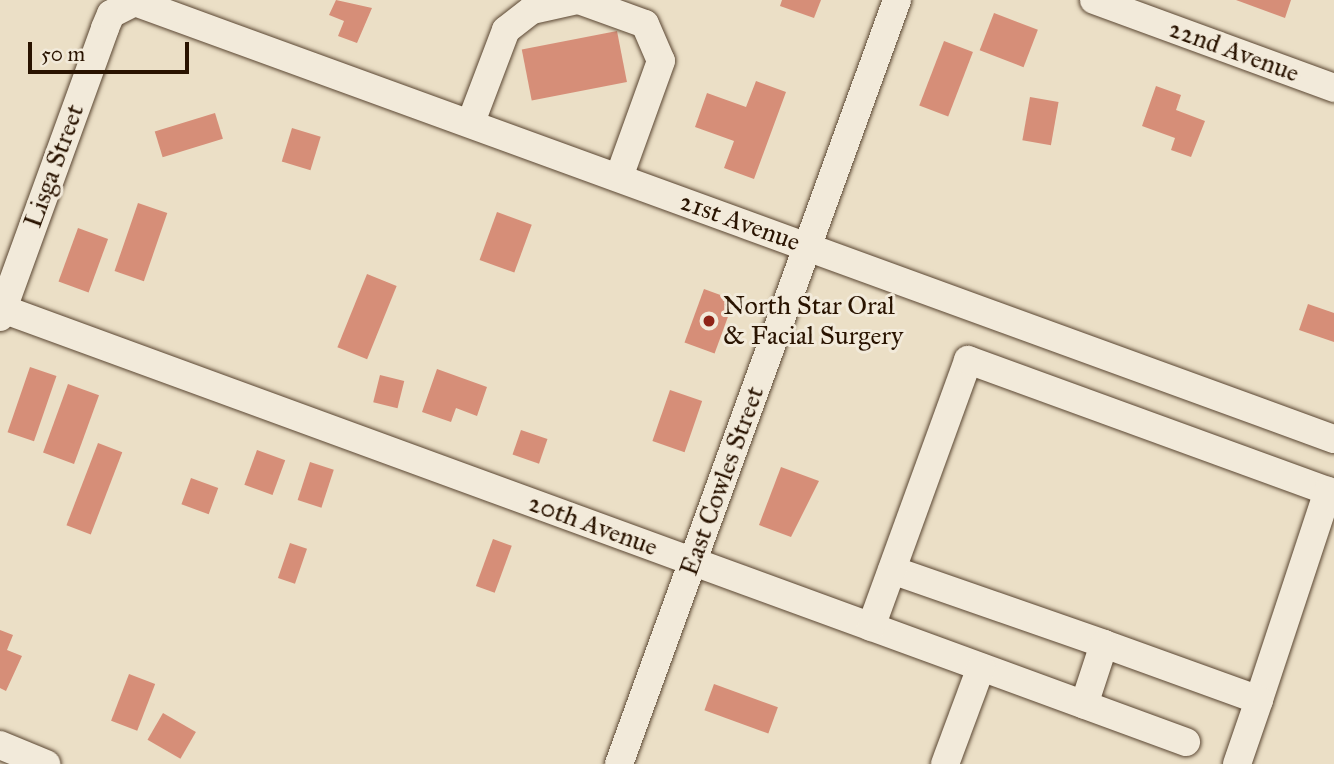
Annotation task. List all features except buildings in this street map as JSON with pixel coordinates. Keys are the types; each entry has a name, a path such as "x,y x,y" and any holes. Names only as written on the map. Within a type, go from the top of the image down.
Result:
{"street":[{"path":"471,122 506,30 532,10 578,0 646,24 661,61 619,177"},
{"name":"East Cowles Street","path":"619,764 897,0"},
{"name":"22nd Avenue","path":"1094,0 1334,88"},
{"name":"Lisga Street","path":"1,311 105,28 123,5 147,5"},
{"name":"21st Avenue","path":"147,5 1334,439"},
{"name":"20th Avenue","path":"1,311 1186,742"},
{"path":"871,627 968,360 1328,491 1237,764"},
{"path":"891,570 1259,700"},
{"path":"1084,705 1104,644"},
{"path":"945,764 981,667"},
{"path":"0,745 46,764"}],"place":[{"name":"North Star Oral & Facial Surgery","path":"709,321"}]}
